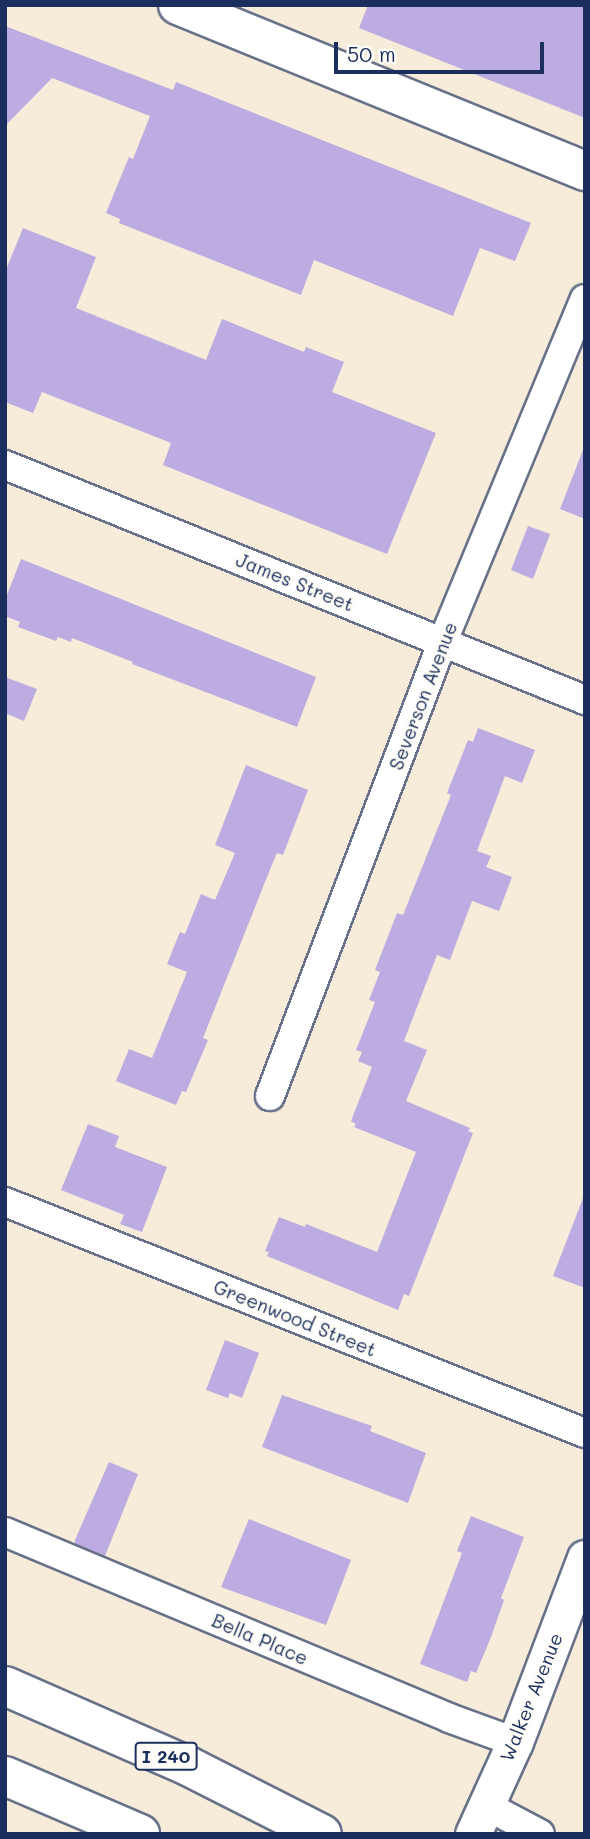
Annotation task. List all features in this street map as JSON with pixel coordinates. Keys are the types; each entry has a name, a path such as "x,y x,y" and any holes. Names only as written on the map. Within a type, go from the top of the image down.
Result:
{"main road":[{"path":"178,5 585,171"},
{"name":"I 240","path":"5,1686 188,1766 322,1834"},
{"path":"5,1776 140,1834"}],"street":[{"name":"Severson Avenue","path":"270,1096 443,641 585,299"},
{"name":"James Street","path":"5,465 585,700"},
{"name":"Greenwood Street","path":"5,1202 585,1433"},
{"name":"Bella Place","path":"5,1532 436,1713 515,1742"},
{"name":"Walker Avenue","path":"479,1820 515,1742 585,1558"},
{"path":"479,1820 540,1834"}],"building":[{"path":"368,5 585,5 585,118 359,28"},
{"path":"5,26 173,90 176,82 531,223 515,261 480,248 453,316 314,260 301,295 119,223 120,219 106,213 129,157 133,159 150,116 52,78 5,126"},
{"path":"23,228 96,257 76,308 206,360 222,319 304,352 306,347 344,362 332,392 436,433 387,554 163,465 171,443 42,392 33,413 5,402 5,272"},
{"path":"585,450 585,519 560,509"},
{"path":"528,526 550,534 533,579 511,570"},
{"path":"21,559 316,677 297,727 132,664 133,662 72,638 71,642 58,637 56,641 18,627 20,622 5,616 5,600"},
{"path":"5,677 37,689 24,721 5,713"},
{"path":"478,728 535,750 522,783 505,776 477,851 491,856 486,867 512,877 499,911 472,901 450,960 437,955 404,1041 427,1050 406,1101 470,1128 468,1131 473,1133 409,1296 404,1294 398,1310 267,1256 269,1252 265,1251 279,1217 305,1227 306,1224 377,1252 416,1152 354,1127 356,1124 351,1121 372,1067 358,1061 362,1052 356,1050 375,1002 369,1000 380,972 375,970 397,913 403,915 451,795 447,793 468,740 473,742"},
{"path":"246,765 308,790 283,855 277,853 271,867 203,1038 208,1040 186,1092 182,1091 176,1105 116,1081 129,1049 152,1058 187,972 167,964 180,932 185,934 201,894 215,900 235,853 215,845"},
{"path":"88,1124 119,1136 115,1147 167,1167 142,1232 120,1224 124,1215 61,1190"},
{"path":"585,1198 585,1288 553,1276"},
{"path":"225,1340 259,1353 242,1398 230,1393 228,1398 206,1390"},
{"path":"282,1395 372,1426 370,1431 426,1453 408,1503 262,1447"},
{"path":"109,1462 138,1474 105,1556 75,1544 75,1540"},
{"path":"471,1516 524,1537 501,1598 504,1600 491,1637 476,1673 471,1671 467,1682 420,1664 462,1553 457,1551"},
{"path":"249,1519 351,1560 326,1625 221,1587"}]}
